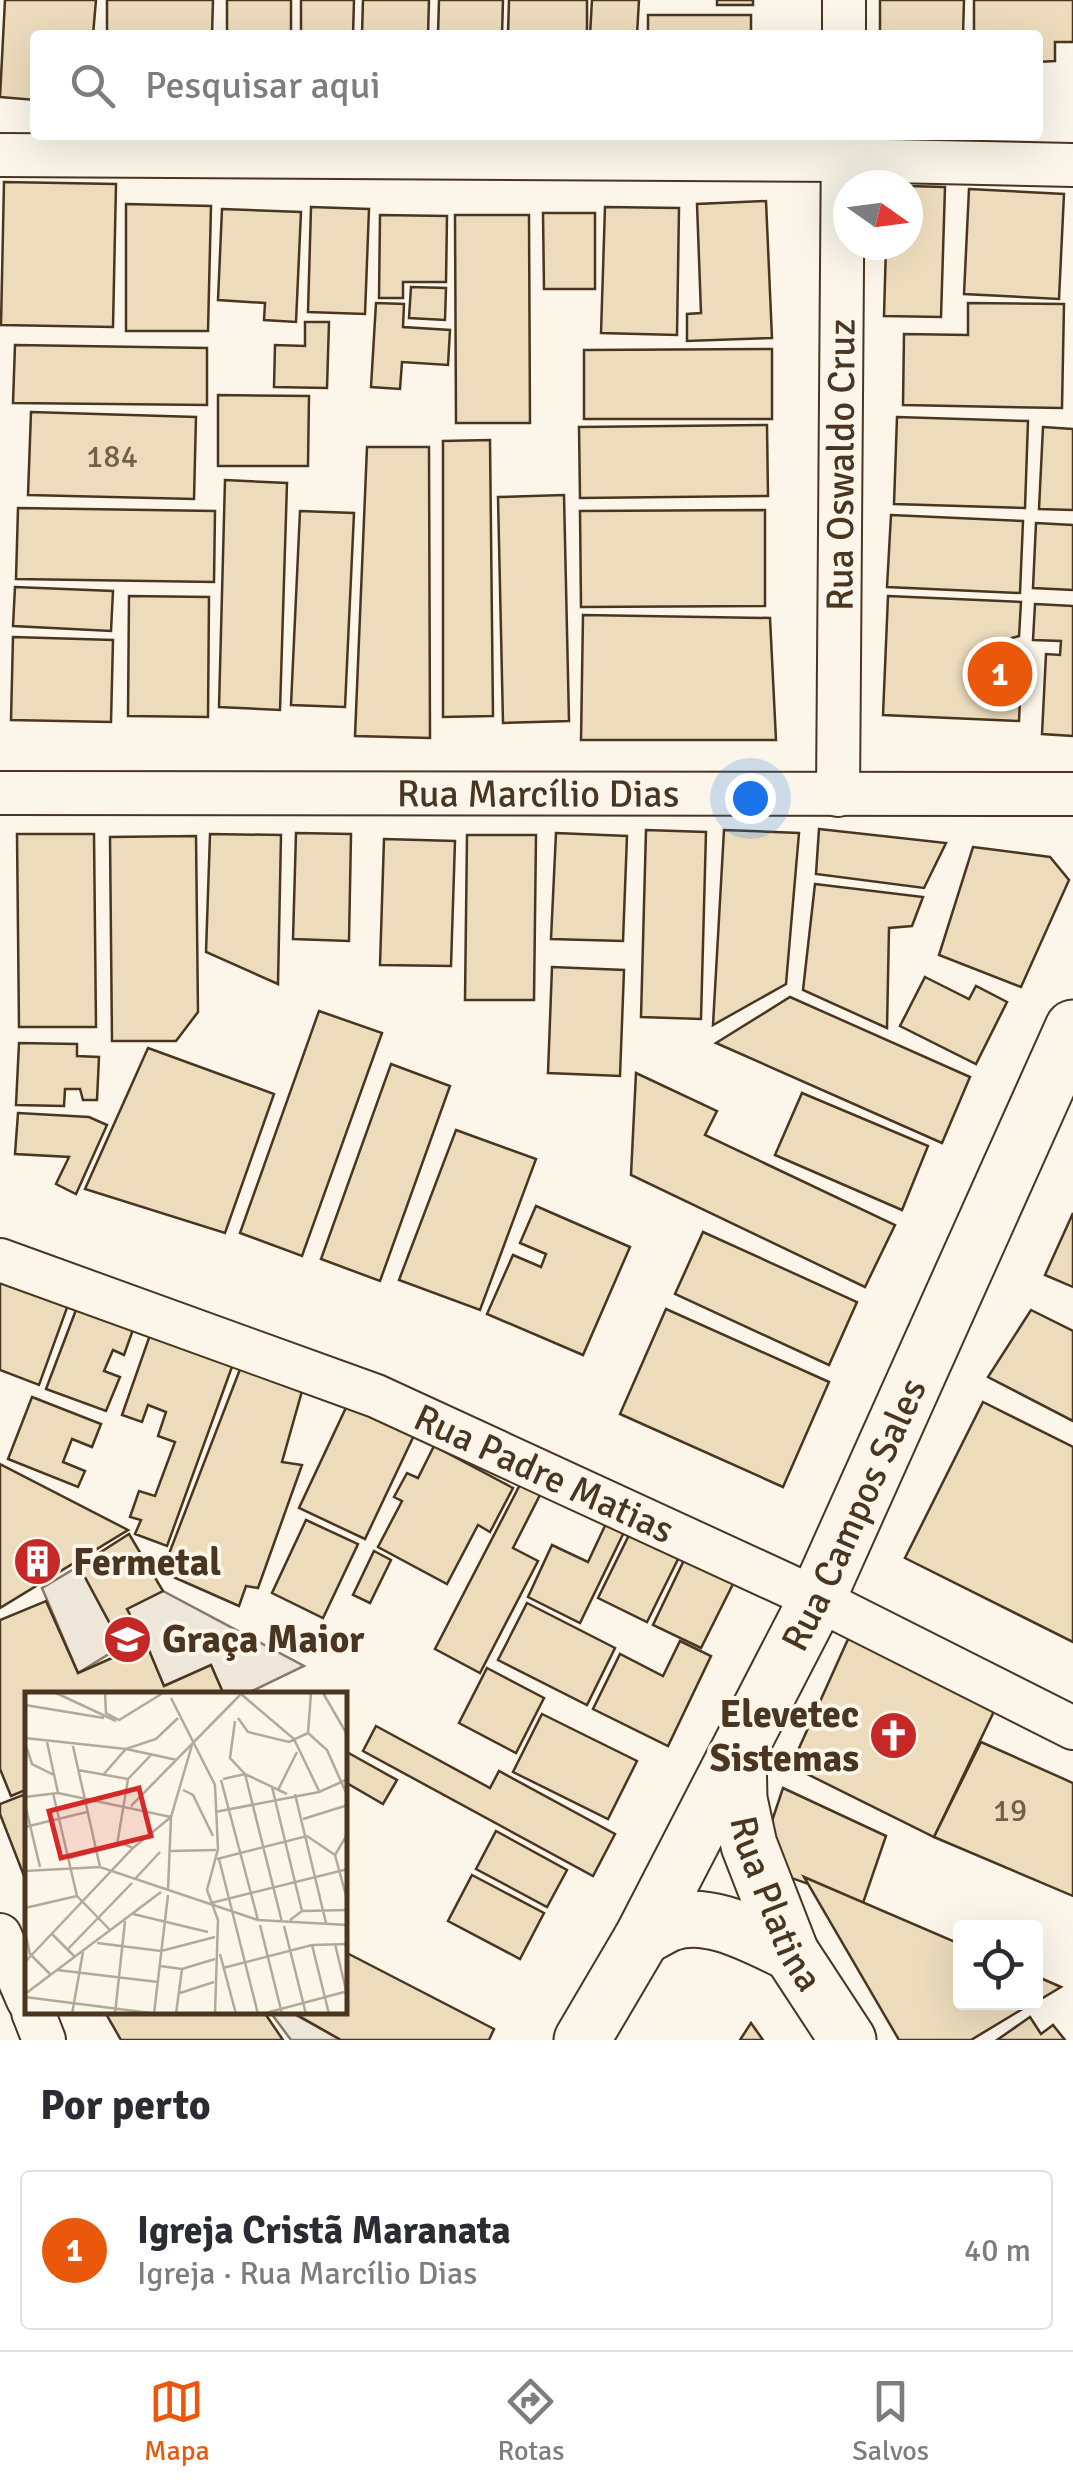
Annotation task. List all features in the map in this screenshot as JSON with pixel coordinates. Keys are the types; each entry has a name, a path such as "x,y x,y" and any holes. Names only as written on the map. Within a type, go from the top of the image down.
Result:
{"street":[{"path":"844,0 844,30"},
{"path":"0,155 843,148 1073,166"},
{"name":"Rua Oswaldo Cruz","path":"838,795 843,148"},
{"name":"Rua Marcílio Dias","path":"0,794 1073,794"},
{"name":"Rua Campos Sales","path":"582,2040 642,1938 817,1599 1073,1028"},
{"name":"Rua Padre Matias","path":"0,1260 376,1396 817,1599 1073,1728"},
{"name":"Rua Platina","path":"738,1755 739,1799 749,1845 790,1954 848,2040"},
{"path":"642,1938 673,1922 707,1920 749,1933 790,1954"},
{"path":"0,1935 25,1993"},
{"path":"34,2015 44,2040"}],"shaded area":[{"path":"79,1566 122,1646 78,1673 42,1588"},
{"path":"163,1591 304,1666 250,1692 223,1692 211,1666 164,1686 127,1609"},
{"path":"272,2015 296,2015 341,2040 291,2040"}],"building":[{"path":"5,0 96,0 93,30 30,30 30,100 0,97"},
{"path":"107,0 213,0 212,30 107,30"},
{"path":"227,0 291,0 291,30 227,30"},
{"path":"301,0 354,0 353,30 301,30"},
{"path":"363,0 429,0 428,30 362,30"},
{"path":"439,0 503,0 502,30 438,30"},
{"path":"509,0 587,0 587,30 508,30"},
{"path":"592,0 639,0 637,30 590,30"},
{"path":"717,0 753,0 753,5 717,5"},
{"path":"880,0 964,0 963,30 880,30"},
{"path":"974,0 1073,0 1073,42 1055,42 1055,61 1043,62 1043,30 974,30"},
{"path":"648,15 751,15 751,30 648,30"},
{"path":"4,182 116,184 113,327 1,325"},
{"path":"923,186 945,187 941,317 884,316 886,260 923,260"},
{"path":"969,189 1064,194 1059,299 964,294"},
{"path":"766,201 772,338 687,341 687,314 701,313 697,204"},
{"path":"126,204 211,206 208,331 126,331"},
{"path":"311,207 369,209 365,314 308,312"},
{"path":"605,207 679,208 677,335 601,333"},
{"path":"222,209 301,212 296,322 264,320 265,303 218,300"},
{"path":"543,213 595,213 595,289 544,289"},
{"path":"380,215 447,216 446,282 403,282 403,298 379,298"},
{"path":"455,215 529,215 530,423 456,423"},
{"path":"411,287 446,288 445,320 409,318"},
{"path":"376,303 404,304 403,327 450,330 448,365 402,362 400,389 371,387"},
{"path":"968,303 1064,304 1062,408 903,405 904,334 968,335"},
{"path":"305,322 329,322 327,388 274,387 275,345 305,346"},
{"path":"15,345 207,348 207,405 13,403"},
{"path":"772,349 772,419 584,419 584,350"},
{"path":"218,395 309,396 308,466 218,466"},
{"path":"31,412 196,417 194,499 28,495"},
{"path":"897,417 1028,421 1025,508 894,504"},
{"path":"767,425 768,496 580,498 579,427"},
{"path":"1043,427 1073,429 1073,510 1039,509"},
{"path":"490,440 493,716 443,717 443,441"},
{"path":"367,447 429,447 430,738 355,736"},
{"path":"225,480 287,483 280,710 219,707"},
{"path":"564,495 569,721 503,723 498,497"},
{"path":"18,508 215,511 214,582 16,579"},
{"path":"765,510 765,606 581,607 580,511"},
{"path":"300,511 354,513 345,707 291,705"},
{"path":"891,515 1023,521 1020,593 887,587"},
{"path":"1036,523 1073,525 1073,590 1033,588"},
{"path":"15,587 113,591 111,631 13,626"},
{"path":"129,596 209,597 208,717 128,716"},
{"path":"888,596 1021,602 1019,636 1012,638 1013,694 1020,698 1019,721 883,715"},
{"path":"1035,604 1073,606 1073,736 1042,734 1046,654 1060,655 1061,641 1033,640"},
{"path":"583,615 770,618 776,740 581,740"},
{"path":"13,637 113,640 111,722 11,720"},
{"path":"819,829 946,843 924,888 816,874"},
{"path":"646,830 706,832 701,1019 641,1017"},
{"path":"724,830 799,833 786,984 713,1025"},
{"path":"296,833 351,834 349,941 293,939"},
{"path":"556,833 627,836 623,941 551,939"},
{"path":"17,834 94,834 96,1027 19,1027"},
{"path":"210,834 281,835 278,984 206,952"},
{"path":"467,835 536,835 534,1000 465,1000"},
{"path":"196,836 198,1012 176,1041 112,1041 110,837"},
{"path":"384,839 455,841 451,966 380,965"},
{"path":"973,847 1050,857 1069,880 1021,987 939,955"},
{"path":"815,884 923,897 912,926 889,928 887,1028 803,990"},
{"path":"552,967 624,970 620,1076 548,1073"},
{"path":"925,977 969,999 976,986 1007,1002 976,1064 900,1026"},
{"path":"790,997 970,1077 942,1143 716,1043"},
{"path":"319,1011 382,1033 302,1256 240,1233"},
{"path":"19,1043 77,1044 77,1056 99,1057 97,1100 83,1100 80,1089 65,1089 64,1106 16,1105"},
{"path":"148,1048 274,1094 225,1233 85,1189"},
{"path":"391,1064 450,1086 380,1281 321,1259"},
{"path":"636,1073 717,1111 705,1135 895,1225 865,1287 631,1175"},
{"path":"802,1093 928,1146 902,1210 775,1155"},
{"path":"18,1113 89,1117 107,1125 76,1194 56,1184 69,1157 15,1154"},
{"path":"456,1130 536,1159 480,1310 399,1280"},
{"path":"536,1206 630,1247 583,1355 487,1314 513,1255 541,1267 546,1254 520,1243"},
{"path":"1073,1213 1073,1287 1045,1275"},
{"path":"703,1232 857,1302 829,1365 675,1294"},
{"path":"0,1276 72,1294 39,1385 0,1370"},
{"path":"79,1302 135,1324 124,1355 113,1350 104,1371 120,1377 106,1411 46,1389"},
{"path":"666,1309 829,1382 783,1487 620,1414"},
{"path":"1031,1310 1073,1331 1073,1421 988,1377"},
{"path":"150,1335 233,1364 167,1546 135,1534 141,1520 130,1517 139,1491 155,1496 175,1442 158,1436 166,1412 148,1405 142,1422 122,1415"},
{"path":"242,1364 304,1384 282,1462 302,1465 258,1588 246,1586 239,1606 162,1572"},
{"path":"32,1397 101,1424 92,1447 72,1439 63,1462 85,1471 78,1487 8,1459"},
{"path":"351,1397 417,1429 365,1539 299,1508"},
{"path":"983,1402 1073,1447 1073,1642 905,1558"},
{"path":"434,1446 513,1488 490,1532 478,1525 447,1584 378,1547 402,1501 394,1497 407,1473 418,1478"},
{"name":"Fermetal","path":"0,1464 128,1530 0,1608"},
{"path":"525,1475 545,1485 513,1548 538,1561 480,1673 435,1649"},
{"path":"610,1515 628,1524 580,1623 528,1597 552,1545 588,1562"},
{"path":"306,1520 358,1544 323,1618 272,1593"},
{"path":"633,1527 682,1551 647,1622 598,1598"},
{"path":"129,1534 163,1591 127,1609 141,1636 122,1646 79,1566"},
{"path":"374,1551 391,1560 370,1603 353,1595"},
{"path":"687,1554 736,1578 701,1648 653,1625"},
{"path":"46,1601 78,1673 146,1643 164,1686 211,1665 223,1692 25,1692 25,1790 11,1796 0,1769 0,1620"},
{"path":"527,1603 615,1648 587,1705 498,1660"},
{"name":"Elevetec Sistemas","path":"849,1637 997,1705 934,1837 791,1766"},
{"path":"680,1641 711,1656 668,1746 593,1709 620,1654 663,1676"},
{"path":"487,1668 544,1698 516,1753 459,1723"},
{"path":"542,1714 637,1761 608,1819 513,1772"},
{"path":"376,1726 490,1788 499,1771 615,1834 593,1876 363,1751"},
{"path":"981,1742 1073,1783 1073,1896 934,1837"},
{"path":"348,1753 397,1780 383,1804 348,1784"},
{"path":"783,1788 886,1836 863,1903 757,1866"},
{"path":"25,1794 25,1878 0,1814 0,1804"},
{"path":"496,1831 567,1870 547,1907 476,1869"},
{"path":"472,1875 544,1913 520,1959 448,1921"},
{"path":"804,1877 953,1941 953,2010 1021,2010 971,2040 899,2040"},
{"path":"348,1954 494,2029 489,2040 341,2040 297,2015 348,2015"},
{"path":"1043,1979 1061,1987 1043,1998"},
{"path":"107,2015 266,2015 283,2040 121,2040"},
{"path":"1030,2017 1041,2034 1053,2025 1065,2040 997,2040"},
{"path":"751,2023 763,2040 740,2040"}],"place":[{"name":"Igreja Cristã Maranata","path":"1000,674"},
{"name":"Fermetal","path":"38,1562"},
{"name":"Graça Maior","path":"127,1639"},
{"name":"Elevetec Sistemas","path":"894,1736"}]}
